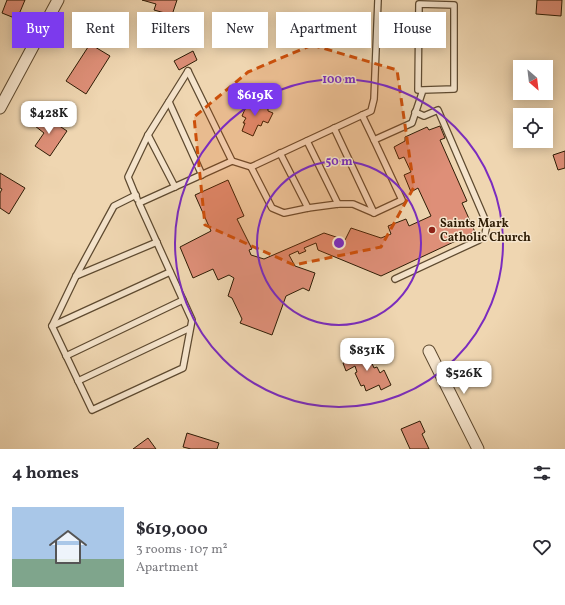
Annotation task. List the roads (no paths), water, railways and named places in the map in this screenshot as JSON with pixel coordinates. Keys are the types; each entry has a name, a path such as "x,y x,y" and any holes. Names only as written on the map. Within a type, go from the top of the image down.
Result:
{"street":[{"path":"0,108 58,0"},
{"path":"429,352 478,449"}],"lane":[{"path":"139,203 232,161 251,166 371,111 374,99 378,0"},
{"path":"419,4 454,5 454,89 423,90 418,90 419,4"},
{"path":"52,326 92,410 183,368 192,320 128,177 148,135 188,71 232,161"},
{"path":"374,140 412,123 423,90"},
{"path":"169,102 202,175"},
{"path":"394,279 479,240 485,234 487,224 438,110 424,116 415,112"},
{"path":"251,166 272,208 284,213 338,204 353,204 374,213 402,200 362,115"},
{"path":"334,128 374,213"},
{"path":"148,135 175,187"},
{"path":"307,141 338,204"},
{"path":"280,153 308,208"},
{"path":"52,326 76,276 114,206 136,195"},
{"path":"76,276 157,242"},
{"path":"52,326 170,272"},
{"path":"66,356 183,300"},
{"path":"78,381 190,328"}],"place":[{"name":"Saints Mark Catholic Church","path":"432,230"}]}
